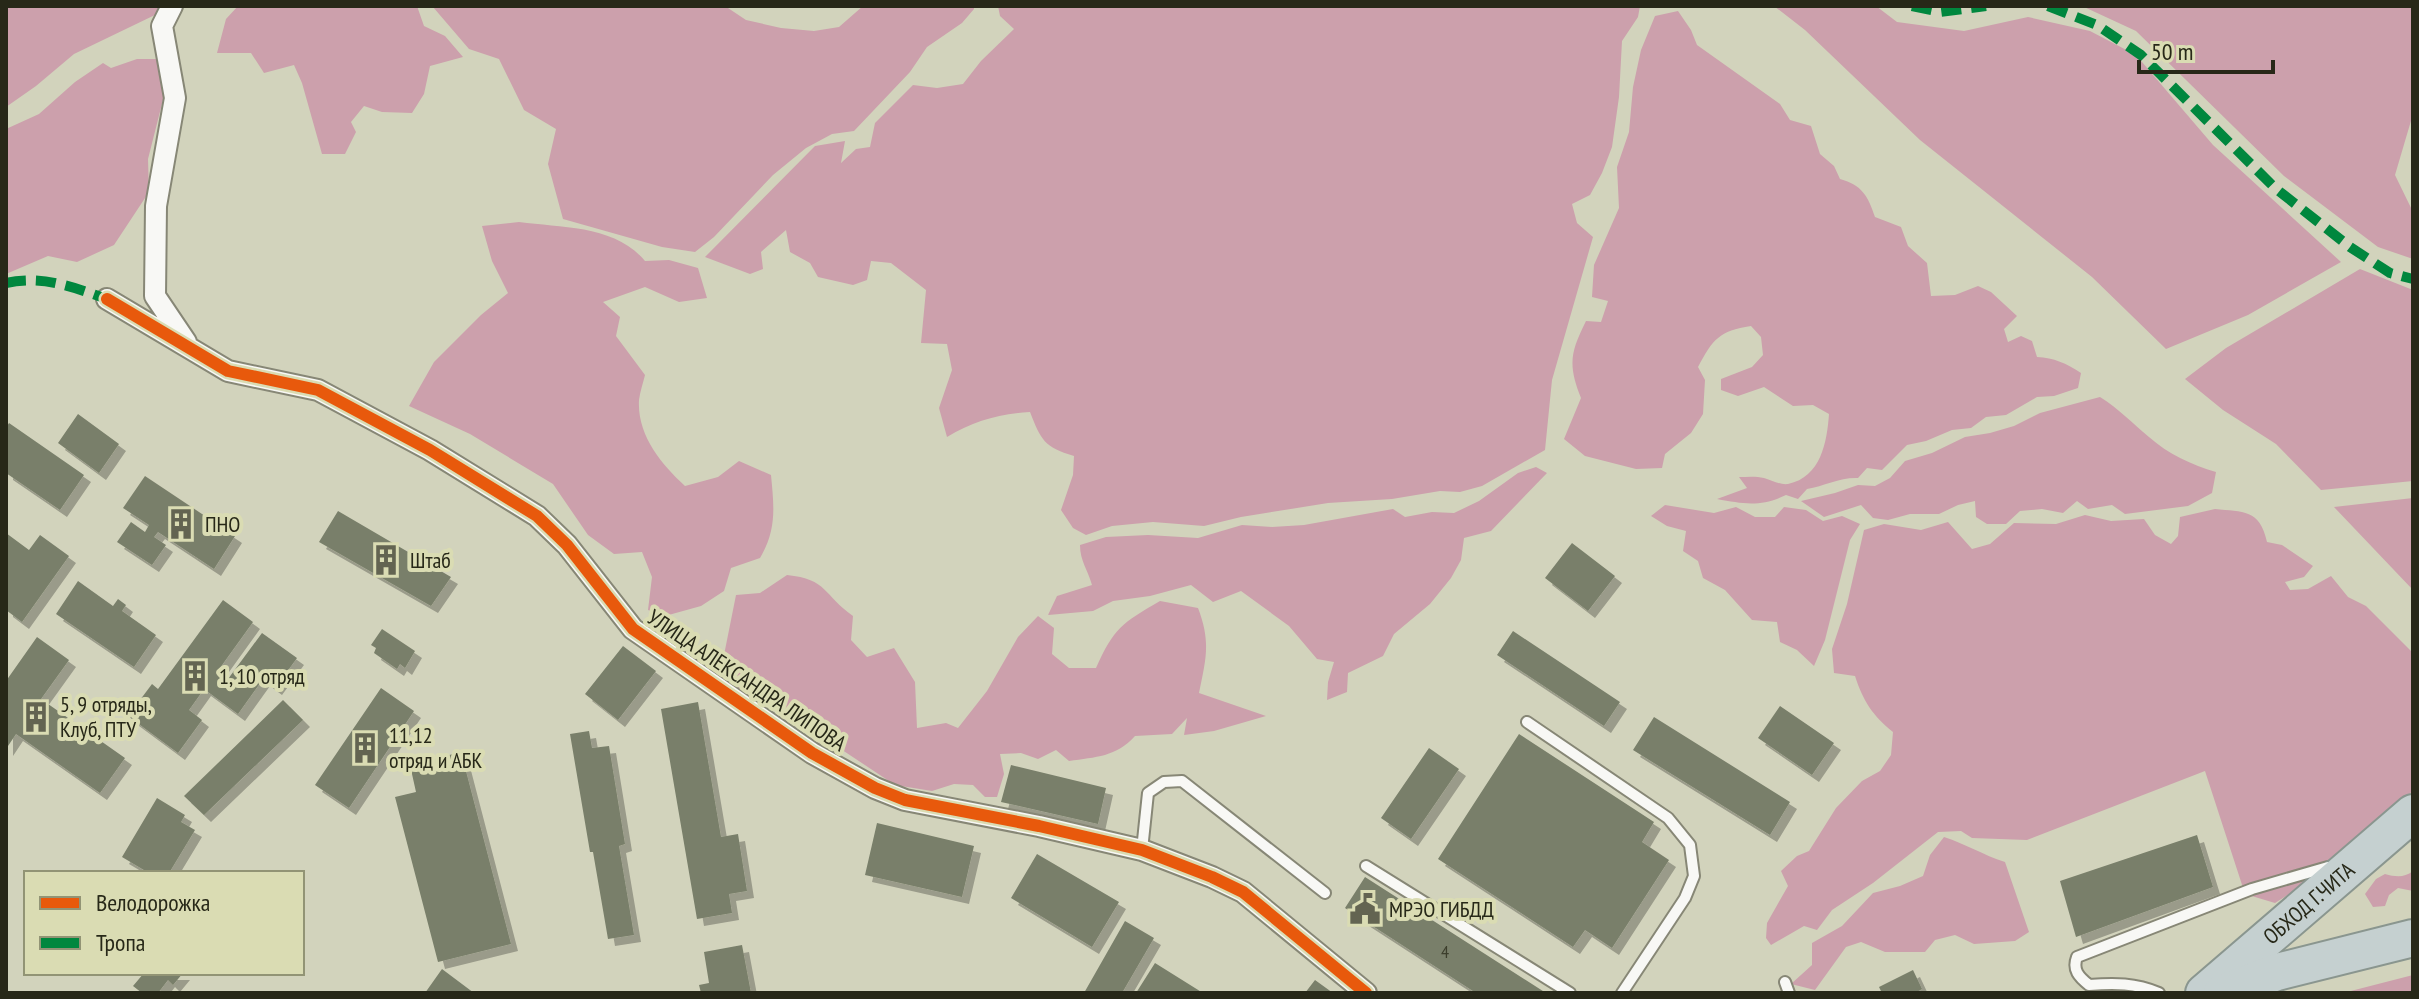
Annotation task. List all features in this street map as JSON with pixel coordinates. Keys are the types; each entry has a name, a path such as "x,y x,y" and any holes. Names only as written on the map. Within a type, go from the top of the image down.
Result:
{"highway":[{"name":"ОБХОД Г.ЧИТА","path":"2204,993 2413,813"},
{"path":"2222,993 2277,972 2413,938"}],"street":[{"path":"172,6 162,26 175,98 156,206 155,296 191,349"},
{"name":"УЛИЦА АЛЕКСАНДРА ЛИПОВА","path":"107,299 228,371 318,390 430,450 537,516 567,545 633,629 812,753 875,788 905,800 1142,850 1243,892 1366,993"}],"lane":[{"path":"1527,722 1668,818 1690,845 1694,876 1685,898 1622,993"},
{"path":"1142,850 1148,793 1164,782 1182,781 1325,893"},
{"path":"2159,993 2122,983 2089,985 2078,977 2074,964 2077,957 2252,889 2365,856"},
{"path":"1366,866 1570,993"}],"shaded area":[{"path":"6,6 165,6 157,14 74,54 6,107"},
{"path":"238,6 417,6 424,26 445,36 463,57 430,66 424,94 412,113 382,112 364,106 351,122 356,132 345,154 322,154 294,65 264,73 251,53 217,53 226,19"},
{"path":"725,6 746,20 814,31 839,27 863,6 974,6 974,9 962,23 927,47 910,72 854,131 832,134 806,148 773,175 714,237 695,252 662,247 563,219 548,164 556,129 524,110 499,59 469,49 433,7"},
{"path":"998,6 1640,6 1638,17 1622,41 1612,147 1590,195 1572,204 1577,223 1593,237 1552,380 1545,450 1482,486 1460,492 1440,491 1392,499 1328,503 1204,526 1153,522 1112,526 1086,535 1073,528 1061,510 1073,475 1074,456 1045,441 1030,412 987,419 947,437 939,408 952,370 947,344 921,343 926,290 891,263 871,261 867,280 853,285 818,277 810,263 790,252 786,230 761,252 763,269 750,274 705,257 815,146 845,141 841,163 856,149 870,147 875,123 913,85 937,88 963,84 981,61 1014,29 1000,16"},
{"path":"1774,6 1876,6 1897,22 1964,31 2028,17 2090,31 2136,55 2213,145 2341,262 2248,315 2166,349 2092,277 1920,140 1805,30"},
{"path":"2082,6 2413,6 2413,114 2395,175 2413,212 2413,259 2378,247 2284,176 2136,31"},
{"path":"1678,11 1697,45 1780,104 1790,120 1811,126 1820,154 1834,166 1840,179 1863,192 1875,217 1901,227 1908,246 1927,263 1931,296 1955,295 1978,286 1991,292 2017,316 2004,329 2008,342 2021,336 2032,341 2037,357 2060,362 2081,373 2078,388 2054,396 2037,397 2006,415 1986,417 1971,428 1952,430 1907,445 1882,470 1867,468 1858,478 1807,489 1798,499 1786,495 1752,503 1717,499 1747,488 1739,477 1761,477 1785,484 1799,480 1815,466 1824,447 1829,414 1813,405 1793,406 1764,387 1738,396 1721,390 1721,379 1752,367 1763,355 1761,337 1751,326 1724,334 1708,349 1698,367 1705,380 1703,414 1691,433 1665,454 1662,468 1636,469 1585,456 1564,439 1581,398 1574,377 1574,351 1586,321 1601,322 1608,301 1592,297 1594,265 1619,208 1617,167 1629,132 1633,87 1641,50 1655,16"},
{"path":"137,59 162,59 166,88 148,159 149,192 114,245 77,262 48,256 6,274 6,129 39,114 75,82 103,63 111,68"},
{"path":"519,222 604,234 633,249 645,261 669,260 698,268 707,298 679,302 645,287 603,302 620,317 616,336 645,375 639,413 646,437 676,477 685,486 718,477 739,461 771,475 772,527 760,558 731,568 724,591 701,606 665,616 648,610 652,577 642,552 614,554 588,535 553,484 470,434 409,406 434,362 508,293 492,261 482,226"},
{"path":"2360,269 2413,290 2413,481 2321,490 2276,444 2223,410 2185,379 2226,348"},
{"path":"2100,397 2164,449 2216,472 2212,493 2188,506 2125,514 2112,505 2088,509 2077,501 2063,513 2042,509 2020,511 2006,524 1987,524 1976,517 1975,501 1939,514 1910,514 1888,520 1873,518 1861,505 1824,517 1801,501 1858,485 1875,486 1890,478 1905,461 1932,453 1965,437 2014,426 2040,413"},
{"path":"1536,467 1547,473 1491,531 1464,538 1461,560 1430,604 1394,634 1383,656 1348,673 1347,692 1327,700 1334,662 1317,659 1289,626 1241,591 1213,602 1191,585 1150,596 1113,601 1093,611 1048,615 1057,596 1092,585 1080,545 1106,537 1148,535 1198,538 1242,525 1304,525 1393,509 1405,517 1432,512 1454,513 1479,501 1518,473"},
{"path":"2413,498 2413,590 2334,507"},
{"path":"1665,505 1714,513 1736,507 1755,517 1775,517 1784,507 1806,510 1823,521 1842,516 1860,524 1850,540 1825,640 1814,666 1797,650 1780,642 1777,622 1752,620 1725,590 1703,578 1698,561 1683,551 1686,531 1667,526 1651,516"},
{"path":"2215,509 2249,514 2260,523 2267,542 2282,545 2313,566 2304,577 2285,582 2290,590 2308,589 2331,576 2348,597 2366,606 2413,653 2413,791 2385,812 2376,828 2336,854 2318,876 2275,903 2245,894 2205,771 2027,840 1972,838 1961,831 1938,832 1873,883 1832,910 1817,930 1804,926 1771,945 1766,938 1767,923 1788,886 1781,871 1797,856 1809,851 1836,808 1862,781 1880,771 1891,755 1893,732 1870,707 1855,676 1834,673 1832,649 1847,604 1864,530 1884,524 1921,530 1948,522 1972,549 1990,544 2014,523 2056,524 2085,515 2111,521 2144,519 2155,535 2171,544 2178,536 2180,517"},
{"path":"787,575 818,584 853,616 851,640 867,657 894,648 915,682 917,728 946,723 958,728 987,691 1018,637 1038,616 1054,628 1052,654 1069,668 1096,668 1120,628 1160,601 1198,608 1205,631 1206,650 1199,693 1266,716 1214,731 1184,735 1187,718 1172,734 1135,736 1113,752 1069,761 1056,750 1038,759 1021,753 1000,754 1004,774 997,797 985,797 973,785 954,784 932,791 895,785 797,720 733,686 721,670 736,595 760,593"},
{"path":"1944,837 2005,862 2029,932 2015,941 1974,944 1955,935 1935,940 1925,952 1885,952 1861,942 1846,947 1815,990 1791,984 1812,965 1812,943 1842,926 1873,893 1923,876 1930,855"},
{"path":"2413,871 2413,891 2398,888 2389,895 2385,906 2373,907 2365,894 2376,879 2385,874 2400,876"},
{"path":"2413,975 2413,993 2343,993"}],"building":[{"path":"78,414 119,444 99,473 58,443"},
{"path":"9,423 84,475 60,510 6,473 6,428"},
{"name":"ПНО","path":"145,476 235,536 214,569 158,532 154,537 166,545 152,565 117,542 131,522 145,532 149,525 123,508"},
{"name":"Штаб","path":"338,511 451,577 431,606 319,542"},
{"path":"6,533 29,550 40,535 69,556 22,622 6,610"},
{"path":"1572,543 1615,576 1588,611 1545,578"},
{"path":"78,581 113,606 118,599 126,605 122,611 156,635 134,667 56,614"},
{"name":"1, 10 отряд","path":"223,600 253,622 217,672 228,679 262,633 297,658 275,688 263,679 238,714 204,689 189,710 202,720 178,753 128,716 152,684 158,689"},
{"path":"382,629 415,651 405,668 400,664 397,669 374,653 376,648 371,645"},
{"path":"1513,631 1620,702 1604,726 1497,655"},
{"name":"5, 9 отряды, Клуб, ПТУ","path":"37,637 69,660 41,699 125,758 100,793 16,734 6,749 6,681"},
{"path":"623,646 656,671 618,720 585,694"},
{"name":"11,12 отряд и АБК","path":"381,688 414,711 349,808 315,785"},
{"path":"283,700 303,720 204,815 184,796"},
{"path":"698,702 721,837 738,834 747,891 729,894 732,913 697,919 661,709"},
{"path":"1780,706 1834,743 1812,775 1758,738"},
{"path":"1654,717 1790,802 1770,835 1633,750"},
{"path":"589,731 592,748 609,746 625,844 619,846 634,935 608,939 570,734"},
{"path":"1519,734 1654,822 1642,842 1669,860 1612,948 1585,930 1573,947 1438,859"},
{"path":"1429,748 1459,769 1411,839 1381,818"},
{"path":"461,752 511,944 438,962 395,797 416,792 410,765"},
{"path":"1011,765 1106,788 1098,824 1001,802"},
{"path":"157,798 185,815 181,822 195,830 170,871 146,871 122,857"},
{"path":"877,823 974,846 962,897 865,875"},
{"path":"2197,835 2213,887 2076,937 2060,881"},
{"path":"1037,854 1119,902 1092,947 1011,898"},
{"path":"1365,877 1546,993 1476,993 1345,908"},
{"path":"1125,921 1154,938 1122,993 1084,993"},
{"path":"742,945 751,993 701,993 699,985 709,983 704,952"},
{"path":"1155,963 1203,993 1136,993"},
{"path":"442,969 474,993 425,993"},
{"path":"1913,970 1922,989 1915,993 1882,993 1879,987"},
{"path":"142,975 181,975 173,985 168,980 158,993 142,993 133,986"},
{"path":"1315,980 1333,993 1305,993"}],"marked path":[{"path":"1912,6 1940,12 1986,6"},
{"path":"2048,6 2097,25 2141,55 2275,188 2350,247 2390,273 2413,279"},
{"path":"6,283 45,281 107,299"}],"cycle path":[{"path":"107,299 228,371 318,390 430,450 537,516 567,545 633,629 812,753 875,788 905,800 1142,850 1212,877 1243,892 1366,993"}],"place":[{"name":"ПНО","path":"181,524"},
{"name":"Штаб","path":"386,560"},
{"name":"1, 10 отряд","path":"195,676"},
{"name":"5, 9 отряды, Клуб, ПТУ","path":"36,717"},
{"name":"11,12 отряд и АБК","path":"365,748"},
{"name":"МРЭО ГИБДД","path":"1365,909"}]}
